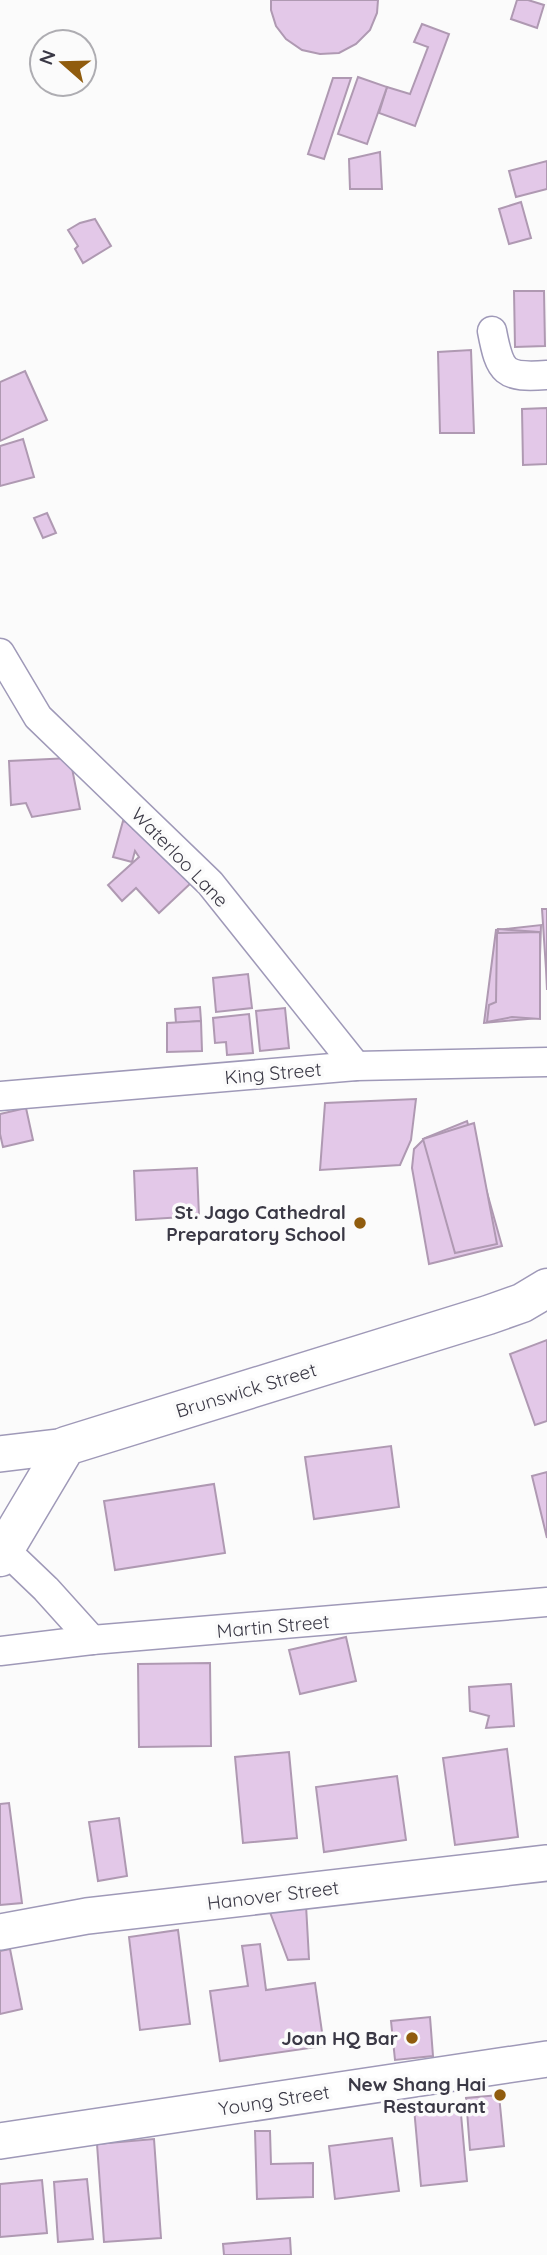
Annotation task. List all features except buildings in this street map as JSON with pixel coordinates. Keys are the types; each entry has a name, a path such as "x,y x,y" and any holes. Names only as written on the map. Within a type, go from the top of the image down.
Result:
{"main road":[{"name":"Brunswick Street","path":"66,1446 488,1315 522,1303 547,1289"},
{"path":"2,1551 66,1446"}],"street":[{"path":"492,331 497,357 504,369 521,377 547,375"},
{"name":"Waterloo Lane","path":"0,653 38,716 210,883 356,1066"},
{"name":"King Street","path":"0,1096 356,1066 547,1062"},
{"path":"0,1454 66,1446"},
{"path":"2,1551 46,1589 92,1640"},
{"name":"Martin Street","path":"0,1651 92,1640 547,1602"},
{"name":"Hanover Street","path":"0,1932 87,1916 547,1863"},
{"name":"Young Street","path":"0,2141 547,2059"}],"place":[{"name":"St. Jago Cathedral Preparatory School","path":"360,1223"},
{"name":"Joan HQ Bar","path":"412,2038"},
{"name":"New Shang Hai Restaurant","path":"500,2095"}]}
